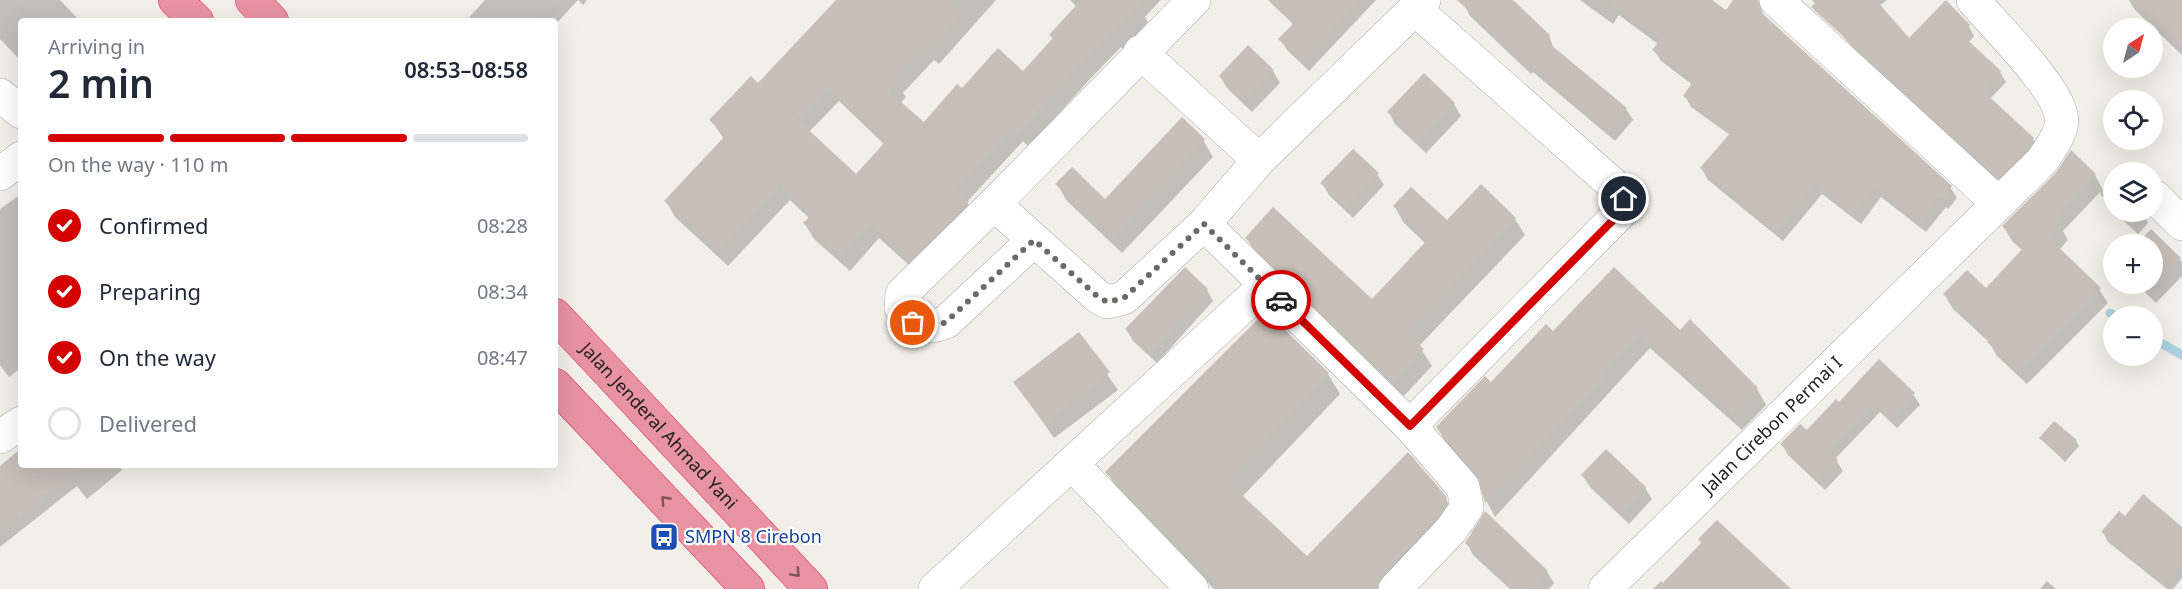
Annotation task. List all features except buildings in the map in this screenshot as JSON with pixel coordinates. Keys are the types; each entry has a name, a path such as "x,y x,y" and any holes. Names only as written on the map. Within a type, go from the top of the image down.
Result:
{"highway":[{"path":"175,0 194,18"},
{"path":"252,0 269,18"},
{"name":"Jalan Jenderal Ahmad Yani","path":"558,318 811,589"},
{"path":"558,387 748,589"}],"street":[{"path":"1034,240 946,322 932,328 913,323 901,308 902,294 994,204 1140,52 1194,0"},
{"path":"1776,0 1998,202"},
{"name":"Jalan Cirebon Permai I","path":"1605,589 2042,161 2058,137 2062,115 2048,88 1973,0"},
{"path":"994,204 1107,302 1124,298 1204,224 1259,160 1420,4 1617,188 1624,199 1623,210 1410,426"},
{"path":"1140,52 1259,160"},
{"path":"0,95 18,110"},
{"path":"0,174 18,160"},
{"path":"2163,205 2182,224"},
{"path":"1204,224 1410,426 1462,487 1467,507 1451,530 1395,589"},
{"path":"935,589 1266,285"},
{"path":"0,437 18,425"},
{"path":"1072,464 1192,589"}],"waterway":[{"path":"2163,344 2182,355"}],"way so far":[{"path":"913,323 932,328 946,322 1034,240 1097,296 1107,302 1124,298 1204,224 1281,300"}],"place":[{"name":"SMPN 8 Cirebon","path":"664,537"}],"route":[{"path":"1281,300 1410,426 1623,210 1624,199"}]}
